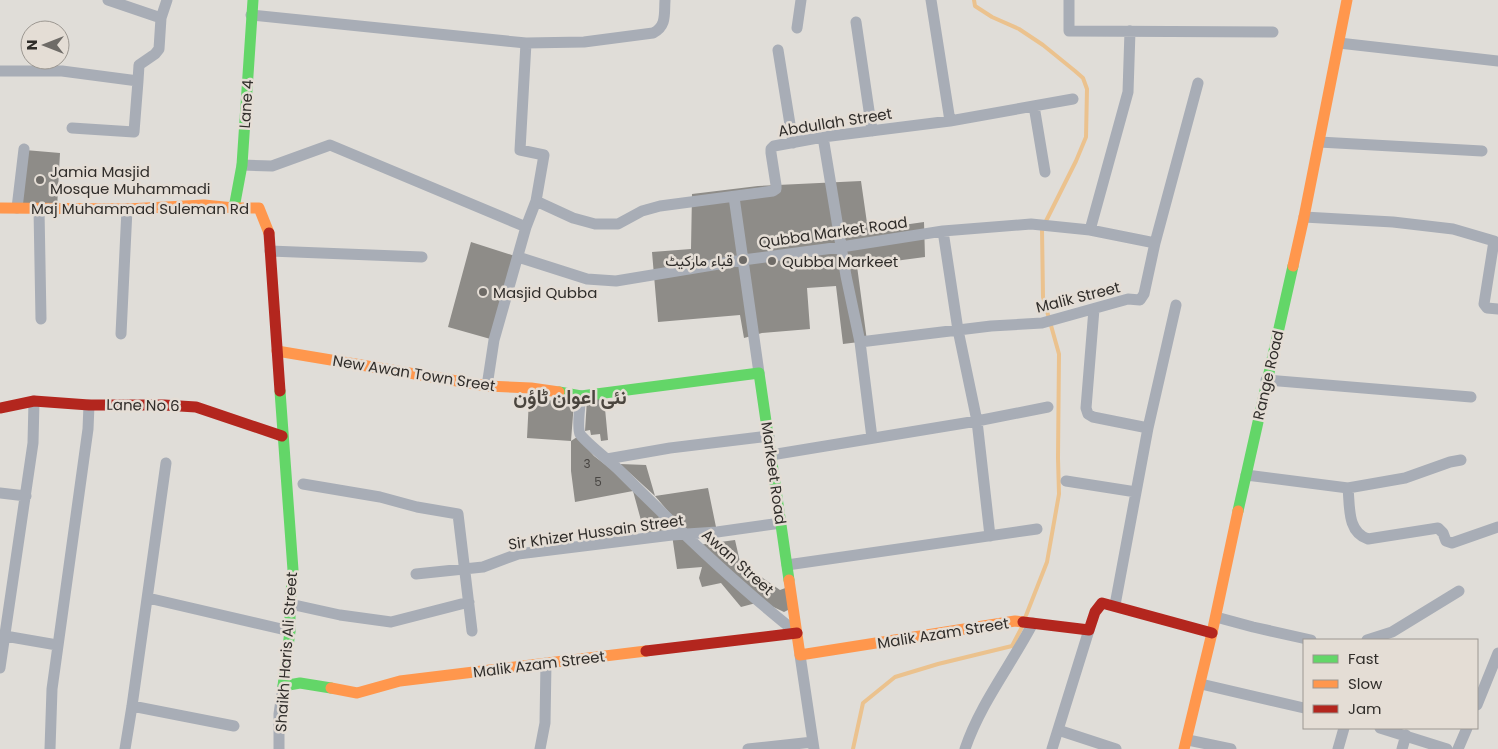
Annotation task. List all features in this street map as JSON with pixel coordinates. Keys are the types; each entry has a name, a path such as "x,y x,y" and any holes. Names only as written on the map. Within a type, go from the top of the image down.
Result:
{"street":[{"path":"108,0 162,18"},
{"path":"72,128 134,132 139,65 156,54 159,48 162,18 167,0"},
{"name":"Lane 4","path":"234,208 242,165 253,0"},
{"path":"252,15 526,43 584,42 653,33 659,30 664,24 665,0"},
{"path":"797,28 801,0"},
{"path":"931,0 950,121"},
{"path":"1069,0 1069,31 1273,32"},
{"name":"Range Road","path":"1186,744 1201,684 1266,380 1304,217 1348,0"},
{"path":"856,22 872,131"},
{"path":"1090,230 1128,92 1130,31"},
{"path":"487,386 494,340 526,227 536,201 544,155 520,150 526,43"},
{"path":"1338,43 1498,61"},
{"path":"778,50 793,143"},
{"path":"0,71 62,71 138,81"},
{"name":"Malik Street","path":"860,342 991,326 1042,323 1128,299 1140,300 1144,294 1155,243 1198,83"},
{"name":"Abdullah Street","path":"536,201 573,218 595,224 618,224 642,211 660,206 734,197 776,189 771,149 774,146 823,137 950,121 1072,98"},
{"path":"1034,106 1046,172"},
{"path":"823,137 841,247 860,342 872,438"},
{"path":"1319,142 1482,151"},
{"path":"242,165 272,166 330,145 526,227"},
{"path":"17,208 24,149"},
{"name":"Markeet Road","path":"734,197 815,747"},
{"name":"Maj Muhammad Suleman Rd","path":"0,208 127,208 204,205 259,208 268,232 270,250 282,436"},
{"path":"121,334 127,208"},
{"path":"39,209 41,319"},
{"path":"1304,217 1393,222 1453,229 1494,241 1484,304 1487,308 1498,309"},
{"name":"Qubba Market Road","path":"518,257 588,279 616,280 943,231 1031,224 1056,225 1090,230 1155,243"},
{"path":"943,231 958,330 976,421 990,536"},
{"path":"270,250 422,257"},
{"path":"1115,605 1148,428 1176,305"},
{"path":"1094,309 1086,408 1088,414 1093,417 1148,428"},
{"name":"New Awan Town Sreet","path":"277,351 487,386 531,388 581,396 760,373"},
{"path":"1266,380 1471,398"},
{"name":"Awan Street","path":"581,396 580,433 684,534 756,600 797,633"},
{"path":"0,668 33,443 34,402"},
{"name":"Lane No 6","path":"0,408 34,402 196,407 282,436"},
{"path":"50,749 50,707 57,645 88,429 89,405"},
{"path":"771,455 976,421 1048,406"},
{"name":"Shaikh Haris Ali Street","path":"279,749 279,714 290,631 293,570 282,436"},
{"path":"607,459 670,448 769,436"},
{"path":"1246,475 1348,488 1405,478 1461,460"},
{"path":"125,749 166,463"},
{"path":"1066,481 1136,492"},
{"path":"303,484 380,497 418,507 458,514 472,631"},
{"path":"1348,488 1352,524 1362,537 1368,539 1438,528 1443,532 1446,540 1452,543 1498,527"},
{"path":"0,493 26,496"},
{"name":"Sir Khizer Hussain Street","path":"416,574 483,567 518,554 781,523"},
{"path":"787,565 1036,529"},
{"path":"1370,639 1392,632 1458,591"},
{"path":"148,598 290,631"},
{"path":"290,604 340,615 391,622 469,602"},
{"path":"1052,749 1094,612 1102,603 1212,633"},
{"path":"1216,617 1307,639"},
{"name":"Malik Azam Street","path":"800,655 1015,621 1089,630"},
{"path":"965,749 1030,623"},
{"name":"Malik Azam Street","path":"282,686 300,683 357,692 400,681 797,633"},
{"path":"6,636 57,645"},
{"path":"1478,702 1498,653"},
{"path":"540,749 544,723 546,663"},
{"path":"1201,684 1303,708"},
{"path":"132,706 234,726"},
{"path":"1338,749 1344,729"},
{"path":"1384,729 1447,749"},
{"path":"1458,749 1467,729"},
{"path":"1058,730 1116,749"},
{"path":"1402,749 1406,735"},
{"path":"1186,744 1231,749"},
{"path":"748,749 815,747"}],"building":[{"name":"Jamia Masjid Mosque Muhammadi","path":"25,150 60,153 57,208 19,207"},
{"name":"Qubba Markeet","path":"861,181 868,230 924,222 925,257 857,266 867,341 843,344 836,286 807,288 810,329 762,333 744,338 740,315 658,322 652,252 691,249 692,194 758,186"},
{"name":"Masjid Qubba","path":"471,242 518,257 494,340 448,327"},
{"path":"604,398 608,440 601,441 600,434 591,435 590,430 585,431 587,399"},
{"path":"529,399 574,402 571,441 527,438"},
{"path":"577,437 594,456 611,469 633,491 575,502 571,471 571,441"},
{"path":"620,464 646,465 655,496"},
{"path":"708,488 716,527 686,532 655,496"},
{"path":"633,491 661,515 664,530 645,535"},
{"path":"672,535 684,535 756,603 741,607 721,583 702,587 699,578 702,567 677,569"},
{"path":"735,540 740,562 780,590 788,587 790,609 784,612 757,599 698,545"}],"waterway":[{"path":"974,0 975,6 992,17 1019,29 1043,45 1083,78 1087,89 1086,137 1042,229 1043,297 1059,354 1059,494 1047,562 1025,618"},
{"path":"853,749 863,703 895,677 938,664 1012,646 1022,627"}],"traffic: fast":[{"path":"234,208 242,165 253,0"},
{"path":"1238,511 1293,266"},
{"path":"559,392 581,396 759,373 789,580"},
{"path":"280,391 293,570 290,631 283,686 300,683 331,688"}],"traffic: slow":[{"path":"1293,266 1347,0"},
{"path":"0,208 127,209 204,205 259,208 269,233"},
{"path":"277,351 487,386 531,388 559,392"},
{"path":"1184,749 1212,633 1238,511"},
{"path":"789,580 800,655 1015,621 1023,622"},
{"path":"331,688 357,693 400,681 646,651"}],"traffic: jam":[{"path":"269,233 280,391"},
{"path":"0,408 34,401 89,405 196,407 282,436"},
{"path":"1023,622 1089,630 1095,612 1102,603 1212,633"},
{"path":"646,651 797,633"}],"place":[{"name":"Jamia Masjid Mosque Muhammadi","path":"40,180"},
{"name":"قباء مارکیٹ","path":"743,260"},
{"name":"Qubba Markeet","path":"772,261"},
{"name":"Masjid Qubba","path":"483,292"}],"district":[{"name":"نئی اعوان ٹاؤن","path":"570,397"}]}
